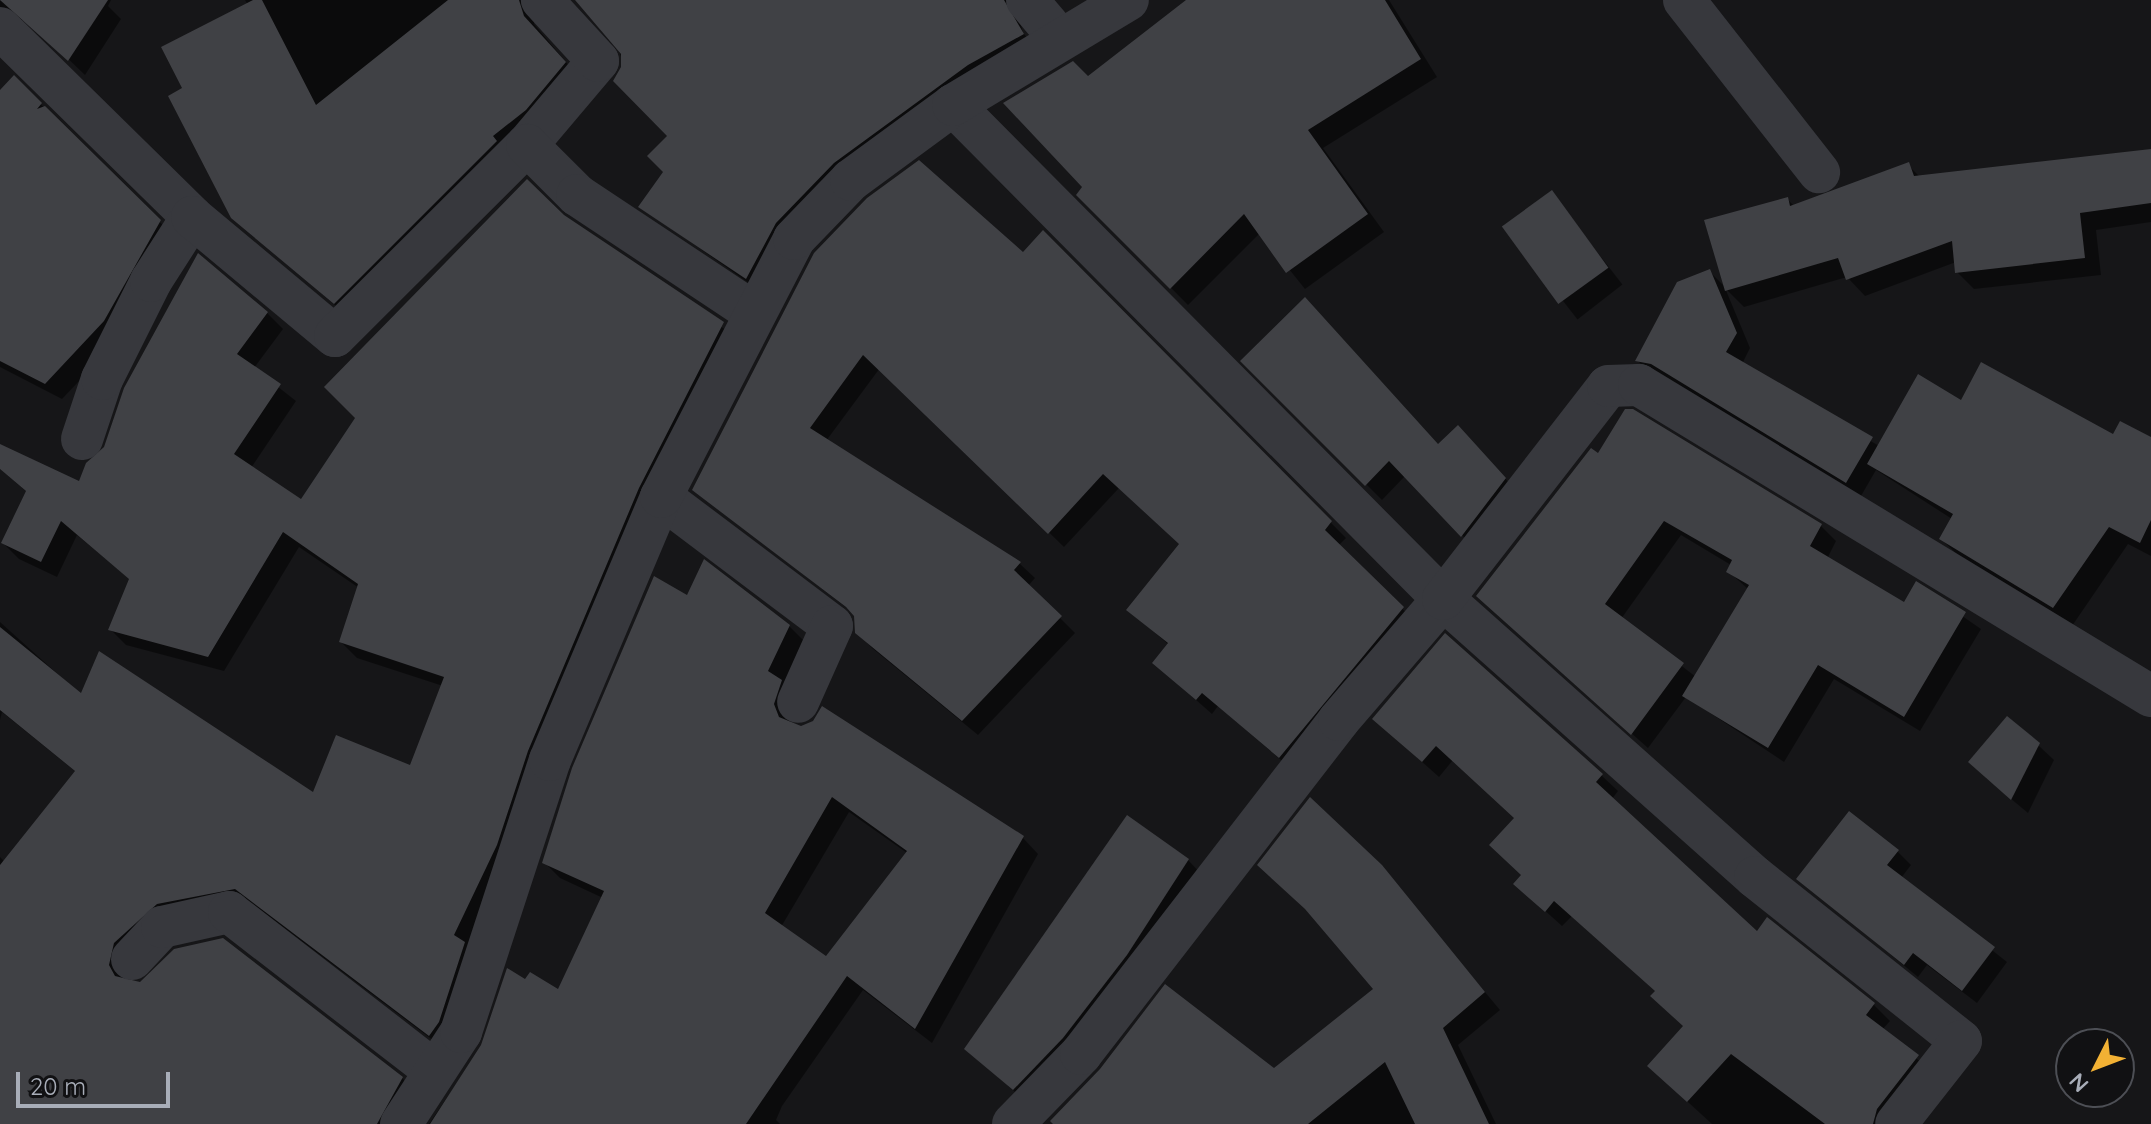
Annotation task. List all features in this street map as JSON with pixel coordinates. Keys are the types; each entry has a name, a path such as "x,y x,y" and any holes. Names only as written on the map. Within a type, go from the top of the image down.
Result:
{"street":[{"path":"0,28 192,217 335,336 527,145 598,61 542,0"},
{"path":"1027,0 1061,40"},
{"path":"401,1124 461,1032 550,760 661,497 753,312 794,239 851,180 953,105 1128,0"},
{"path":"1684,0 1819,172"},
{"path":"953,105 1443,599 1755,877 1961,1041 1896,1124"},
{"path":"527,145 577,195 753,312"},
{"path":"82,439 102,379 151,281 192,217"},
{"path":"1013,1124 1081,1054 1339,720 1443,599 1608,386 1639,385 2151,696"},
{"path":"661,497 832,626 798,702"},
{"path":"132,959 162,927 229,912 435,1071"}],"building":[{"path":"0,0 108,0 68,61"},
{"path":"253,0 262,0 316,105 448,0 519,0 524,16 566,62 526,110 493,136 497,141 334,304 231,218 168,96 182,88 161,47"},
{"path":"575,0 1004,0 1024,34 968,65 834,163 776,223 746,279 638,207 663,172 647,156 667,136 613,81 621,67 621,54"},
{"path":"1186,0 1385,0 1421,59 1308,130 1368,214 1286,273 1244,214 1170,289 1076,195 1082,187 1003,103 1073,61 1088,76"},
{"path":"14,75 42,103 37,109 45,106 161,220 104,321 45,384 0,361 0,90"},
{"path":"2151,149 2151,203 2080,213 2085,258 1955,273 1952,241 1846,280 1838,258 1725,291 1704,220 1788,197 1790,206 1909,162 1914,176"},
{"path":"919,160 1023,252 1043,230 1332,521 1325,530 1404,607 1279,758 1202,693 1196,700 1152,663 1168,643 1126,610 1179,544 1103,474 1048,534 863,355 810,428 1021,562 1014,570 1062,616 962,721 855,633 854,616 846,607 692,490 814,253 867,198"},
{"path":"527,179 564,215 724,322 639,488 528,751 497,845 454,935 465,942 439,1022 429,1036 235,889 157,904 114,943 109,965 115,976 140,982 174,949 223,938 403,1077 377,1124 0,1124 0,865 75,771 0,710 0,627 81,693 99,651 313,792 336,735 410,765 444,677 339,642 358,584 283,532 208,657 108,630 129,579 61,521 41,562 1,543 26,491 0,469 0,444 79,481 86,463 104,447 124,388 198,253 268,312 237,354 281,384 234,454 301,499 355,418 324,387"},
{"path":"1552,190 1608,268 1558,304 1502,226"},
{"path":"1710,269 1737,333 1726,352 1873,437 1846,483 1651,364 1635,361 1677,282"},
{"path":"1305,297 1438,444 1458,425 1506,478 1461,537 1389,461 1365,486 1240,361"},
{"path":"1981,362 2113,434 2120,421 2151,437 2151,520 2140,543 2109,527 2053,608 1939,539 1953,514 1867,464 1918,374 1961,400"},
{"path":"1625,409 1633,409 1822,524 1810,546 1904,602 1916,581 1966,612 1904,717 1818,665 1768,748 1682,696 1749,585 1726,572 1732,560 1664,521 1605,604 1684,663 1631,735 1476,596 1591,448 1598,453"},
{"path":"704,559 790,625 768,671 782,680 774,704 779,717 801,726 813,721 822,706 1024,836 915,1029 847,976 746,1124 430,1124 481,1045 507,968 525,979 530,972 558,989 604,891 542,863 572,768 654,576 687,595","holes":["832,797 907,851 826,956 765,913"]},
{"path":"1445,633 1603,774 1596,782 1757,931 1767,917 1875,1003 1866,1015 1919,1055 1877,1109 1873,1124 1825,1124 1731,1054 1687,1102 1647,1066 1683,1026 1650,996 1655,991 1554,901 1545,912 1513,884 1521,875 1489,845 1514,818 1436,746 1422,762 1372,719"},
{"path":"2007,716 2040,743 2011,800 1968,762"},
{"path":"1310,797 1382,865 1485,992 1443,1028 1489,1124 1415,1124 1385,1062 1308,1124 1053,1124 1050,1121 1100,1069 1165,984 1274,1068 1373,989 1305,909 1257,865"},
{"path":"1849,811 1899,850 1887,865 1995,947 1962,991 1913,953 1904,965 1796,879"},
{"path":"1127,815 1189,859 1127,955 1063,1038 1013,1090 964,1049"}]}
